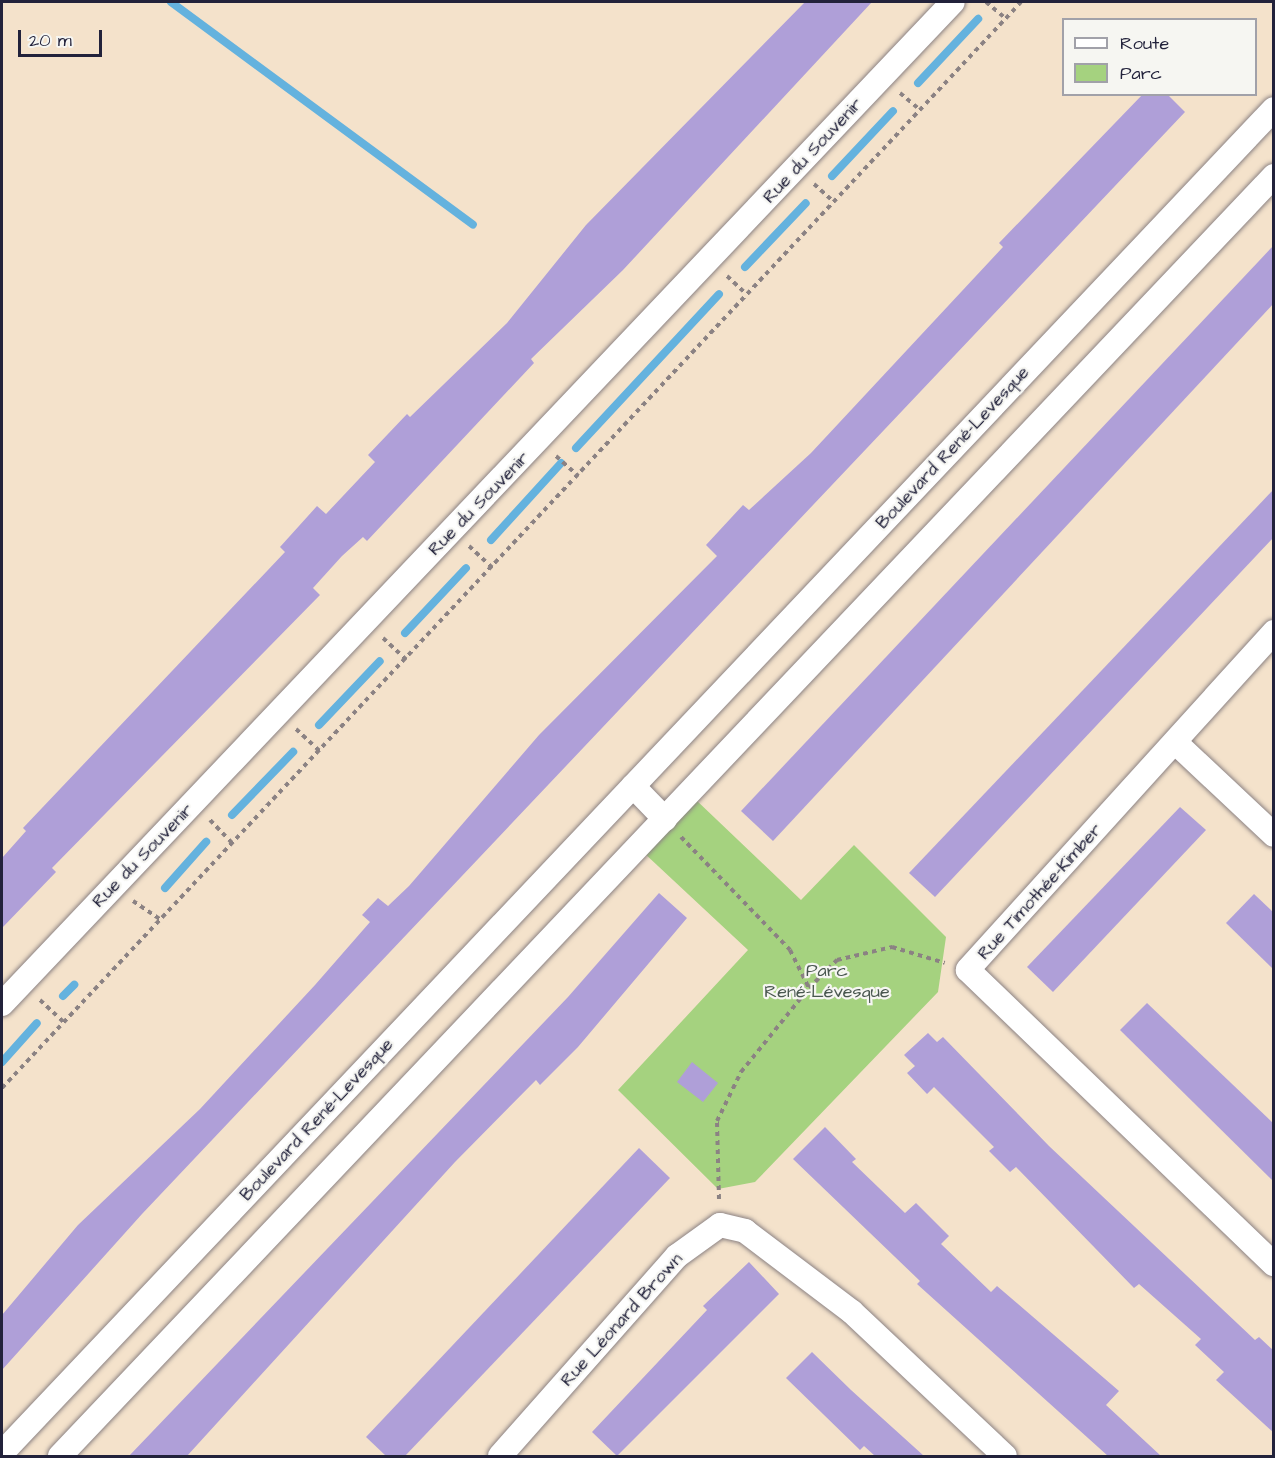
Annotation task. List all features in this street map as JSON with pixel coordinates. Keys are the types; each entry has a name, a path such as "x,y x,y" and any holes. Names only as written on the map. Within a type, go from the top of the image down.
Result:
{"street":[{"name":"Rue du Souvenir","path":"2,1004 953,2"},
{"name":"Boulevard René-Levesque","path":"2,1453 1274,109"},
{"path":"60,1456 1274,176"},
{"name":"Rue Timothée-Kimber","path":"1274,632 1176,743 968,970 1274,1264"},
{"path":"1176,743 1274,835"},
{"path":"633,786 664,819"},
{"path":"720,1225 745,1231 852,1312 1005,1456"},
{"name":"Rue Léonard Brown","path":"504,1455 677,1256 720,1225"}],"path":[{"path":"986,2 1005,18"},
{"path":"2,1088 407,660 1021,2"},
{"path":"453,531 493,568"},
{"path":"366,623 407,660"},
{"path":"279,714 320,751"},
{"path":"664,819 790,950 809,988"},
{"path":"720,1225 717,1121 741,1072 809,988 837,960 892,947 968,970"}],"green space":[{"name":"Parc René-Lévesque","path":"695,799 801,900 854,845 946,937 938,992 755,1182 718,1189 618,1090 748,950 643,852"}],"building":[{"path":"805,2 872,2 623,270 531,359 534,363 367,541 363,537 342,556 313,588 320,595 52,868 56,872 2,928 2,858 26,831 23,828 285,552 280,547 317,506 326,514 375,462 368,455 407,414 410,417 507,323 586,225"},
{"path":"1141,96 1169,96 1185,112 142,1214 2,1370 2,1315 78,1225 200,1109 370,922 362,915 378,898 388,906 409,886 539,735 717,556 706,545 743,505 749,510 811,453 1003,247 999,243"},
{"path":"1274,245 1274,303 773,841 741,811"},
{"path":"1274,489 1274,537 935,897 909,873"},
{"path":"1180,807 1206,830 1053,992 1027,967"},
{"path":"659,893 687,918 578,1047 540,1085 536,1080 455,1162 187,1456 129,1456 568,997"},
{"path":"1254,894 1274,913 1274,970 1226,923"},
{"path":"1147,1003 1274,1124 1274,1182 1120,1030"},
{"path":"928,1033 937,1042 943,1037 1049,1146 1255,1340 1259,1337 1274,1351 1274,1433 1216,1380 1224,1372 1195,1345 1201,1339 1139,1284 1134,1288 1016,1167 1010,1172 989,1151 994,1147 934,1087 927,1094 907,1073 915,1066 904,1055"},
{"path":"692,1062 718,1083 703,1102 677,1082"},
{"path":"825,1127 856,1159 852,1162 905,1213 916,1203 949,1236 941,1244 991,1292 997,1286 1119,1391 1106,1405 1161,1456 1108,1456 917,1284 920,1281 793,1159"},
{"path":"639,1148 670,1178 405,1456 386,1456 366,1437"},
{"path":"749,1262 779,1294 617,1456 592,1432 707,1310 703,1306"},
{"path":"812,1352 924,1456 875,1456 864,1446 860,1450 786,1378"}],"waterway":[{"path":"171,2 473,225"},
{"path":"918,83 978,19"},
{"path":"832,176 893,111"},
{"path":"745,267 806,203"},
{"path":"576,448 719,294"},
{"path":"491,540 561,463"},
{"path":"405,633 466,568"},
{"path":"319,725 380,661"},
{"path":"232,815 293,752"},
{"path":"165,888 206,842"},
{"path":"63,996 74,985"},
{"path":"2,1062 37,1023"}]}
